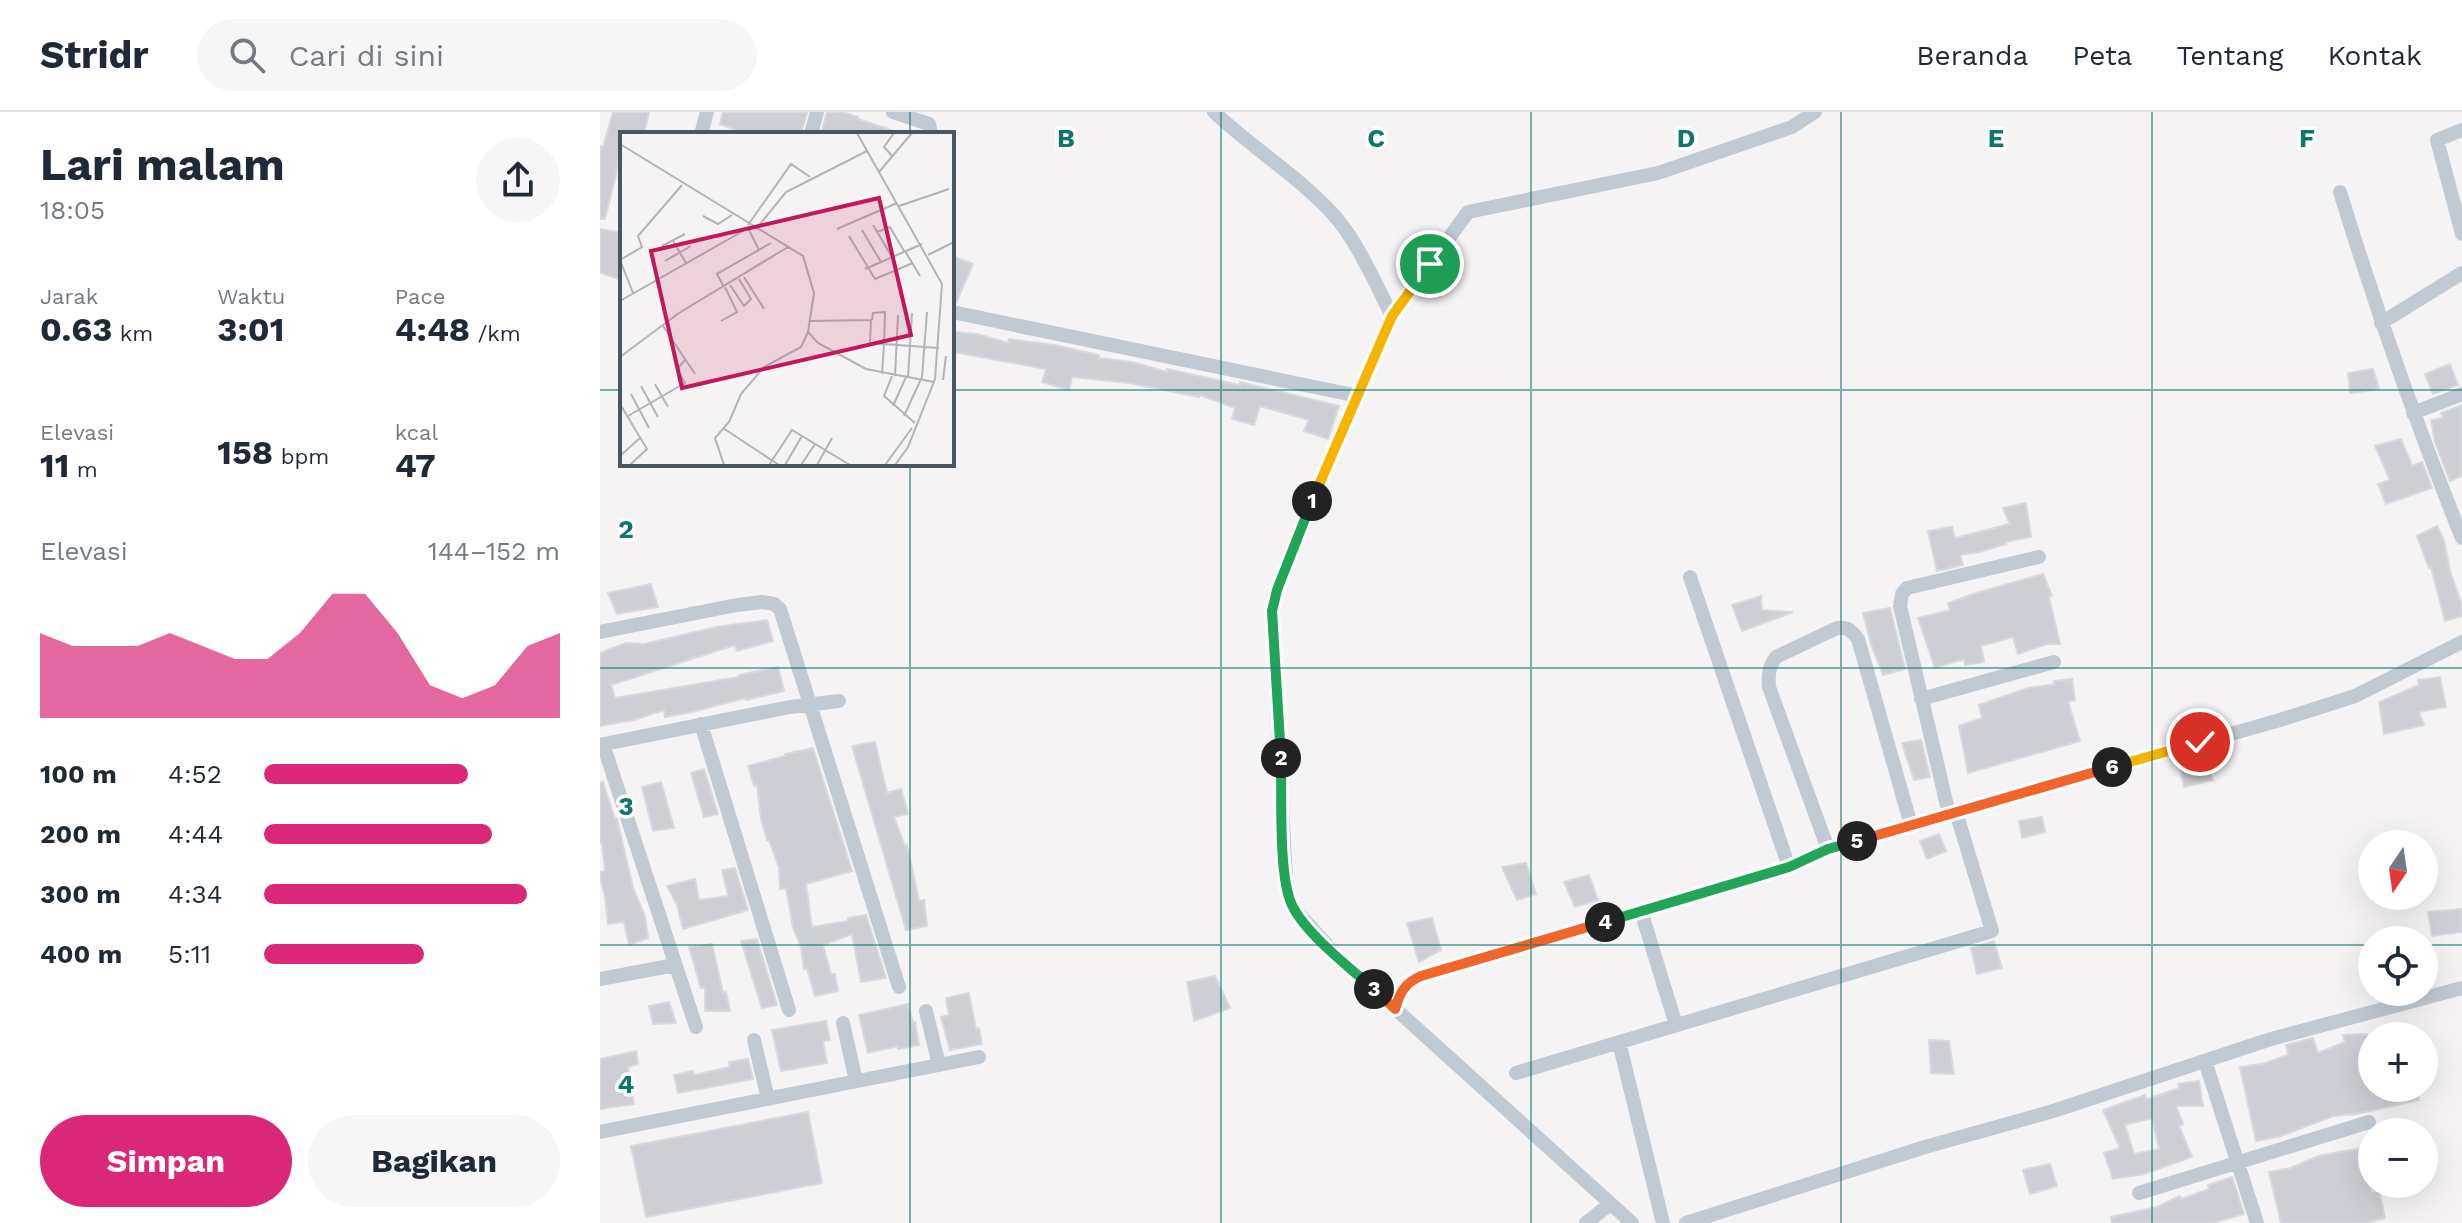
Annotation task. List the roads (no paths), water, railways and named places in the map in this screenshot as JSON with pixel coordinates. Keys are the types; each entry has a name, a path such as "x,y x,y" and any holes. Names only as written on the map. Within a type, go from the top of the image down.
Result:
{"street":[{"path":"702,132 707,112"},
{"path":"812,132 817,112"},
{"path":"893,112 929,124 931,132"},
{"path":"1214,112 1334,215 1365,262 1392,316"},
{"path":"1632,1223 1337,956 1290,902 1284,860 1272,611 1296,539 1392,316 1468,212 1658,173 1792,127 1815,112"},
{"path":"2462,130 2437,140 2462,234"},
{"path":"2340,192 2381,323 2413,413 2458,514 2462,538"},
{"path":"2381,323 2462,273"},
{"path":"954,312 1358,396"},
{"path":"2413,413 2462,394"},
{"path":"1516,1073 1992,931 1953,813 1921,699 1900,606 1902,594 1907,588 2039,557"},
{"path":"1690,577 1789,867"},
{"path":"600,632 737,605 762,602 774,604 780,609 899,987"},
{"path":"1828,849 1769,687 1768,676 1776,657 1837,628 1851,629 1858,639 1911,825"},
{"path":"1395,1009 1403,988 1409,981 1421,976 1789,867 1828,849 2355,696 2462,642"},
{"path":"1921,699 2054,662"},
{"path":"696,1027 602,744 811,703 839,701"},
{"path":"701,724 789,1010"},
{"path":"1641,911 1676,1025"},
{"path":"600,979 675,965"},
{"path":"1686,1223 1925,1147 2050,1112 2271,1039 2462,988"},
{"path":"926,1011 939,1065"},
{"path":"843,1023 856,1081"},
{"path":"754,1040 768,1099"},
{"path":"1619,1042 1663,1223"},
{"path":"600,1132 979,1057"},
{"path":"2205,1061 2257,1223"},
{"path":"2139,1193 2358,1125"},
{"path":"1586,1223 1610,1204"}]}
